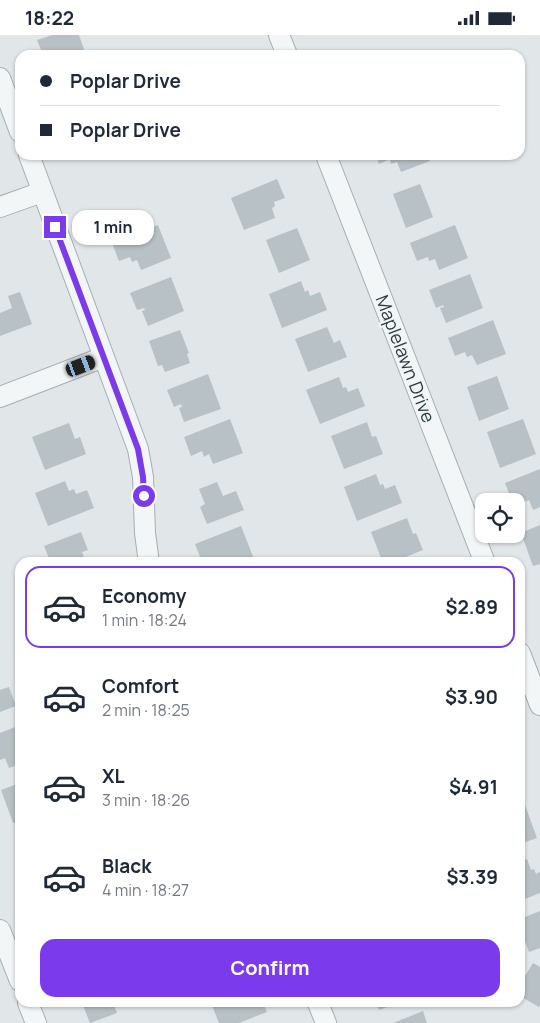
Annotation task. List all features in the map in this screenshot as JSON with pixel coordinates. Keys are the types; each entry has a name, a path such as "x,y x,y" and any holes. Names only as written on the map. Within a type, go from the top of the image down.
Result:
{"street":[{"path":"279,35 285,50"},
{"path":"0,78 15,118"},
{"path":"30,160 138,449 143,477 145,533 148,557"},
{"name":"Maplelawn Drive","path":"328,160 483,557"},
{"path":"0,207 42,192"},
{"path":"0,397 104,357"},
{"path":"525,666 540,705"},
{"path":"0,930 15,968"},
{"path":"30,1007 36,1023"},
{"path":"320,1007 326,1023"}],"building":[{"path":"52,35 79,35 84,50 41,50 37,40"},
{"path":"378,160 388,160 379,164"},
{"path":"390,160 430,161 401,172 397,162 391,164"},
{"path":"277,179 285,198 274,202 275,206 272,208 275,218 244,230 231,198"},
{"path":"420,184 433,217 406,228 393,194"},
{"path":"158,225 171,258 141,270 137,260 132,262 130,257 119,261 112,243"},
{"path":"455,225 468,258 439,270 435,259 429,261 428,257 417,261 410,243"},
{"path":"297,228 310,260 279,273 266,240"},
{"path":"470,274 483,308 446,323 440,308 444,307 443,305 436,308 429,290"},
{"path":"171,277 184,311 148,326 142,311 145,310 144,308 137,310 130,293"},
{"path":"301,281 305,292 308,290 310,296 320,292 327,310 282,328 269,294"},
{"path":"20,292 32,324 0,336 0,313 12,308 8,296"},
{"path":"493,320 506,354 477,365 472,355 467,357 465,352 455,356 448,338"},
{"path":"327,327 334,343 340,340 347,357 308,372 295,339"},
{"path":"180,330 189,353 187,354 190,363 165,372 162,365 158,366 149,341"},
{"path":"208,374 221,409 184,422 179,408 182,407 181,404 174,407 167,390"},
{"path":"497,376 509,409 479,421 467,387"},
{"path":"339,377 343,388 346,387 348,392 358,388 365,406 320,424 306,390"},
{"path":"230,419 243,453 213,464 209,454 204,457 202,451 191,456 184,437"},
{"path":"523,419 536,454 500,468 487,432"},
{"path":"367,422 372,437 376,436 383,454 344,469 331,436"},
{"path":"69,423 75,439 80,437 86,454 45,470 32,437"},
{"path":"540,469 540,507 533,510 529,500 525,502 525,493 509,493 505,483"},
{"path":"376,474 380,485 383,484 385,489 395,485 402,503 357,521 344,487"},
{"path":"65,481 69,491 74,489 76,494 87,490 94,508 48,526 35,493"},
{"path":"217,482 223,496 236,491 244,510 207,524 200,507 205,504 199,489"},
{"path":"407,518 413,534 416,533 423,550 406,557 381,557 371,532"},
{"path":"540,525 540,564 533,566 525,543 525,531"},
{"path":"241,526 253,557 200,557 195,544"},
{"path":"81,532 88,550 82,552 84,557 49,557 44,546"},
{"path":"9,687 15,706 0,712 0,690"},
{"path":"15,727 15,766 9,768 5,758 0,760 0,733"},
{"path":"15,785 15,822 13,823 1,790"},
{"path":"525,805 537,838 525,842"},
{"path":"527,859 531,870 534,869 536,874 540,872 540,893 525,899 525,860"},
{"path":"540,911 540,948 529,952 525,941 525,917"},
{"path":"533,963 540,967 539,1007 525,999 525,976"},
{"path":"84,1007 115,1007 117,1013 90,1023"},
{"path":"213,1007 265,1007 267,1012 239,1023 219,1023"},
{"path":"423,1011 427,1023 393,1023"}],"route":[{"path":"55,227 138,449 144,496"}]}
